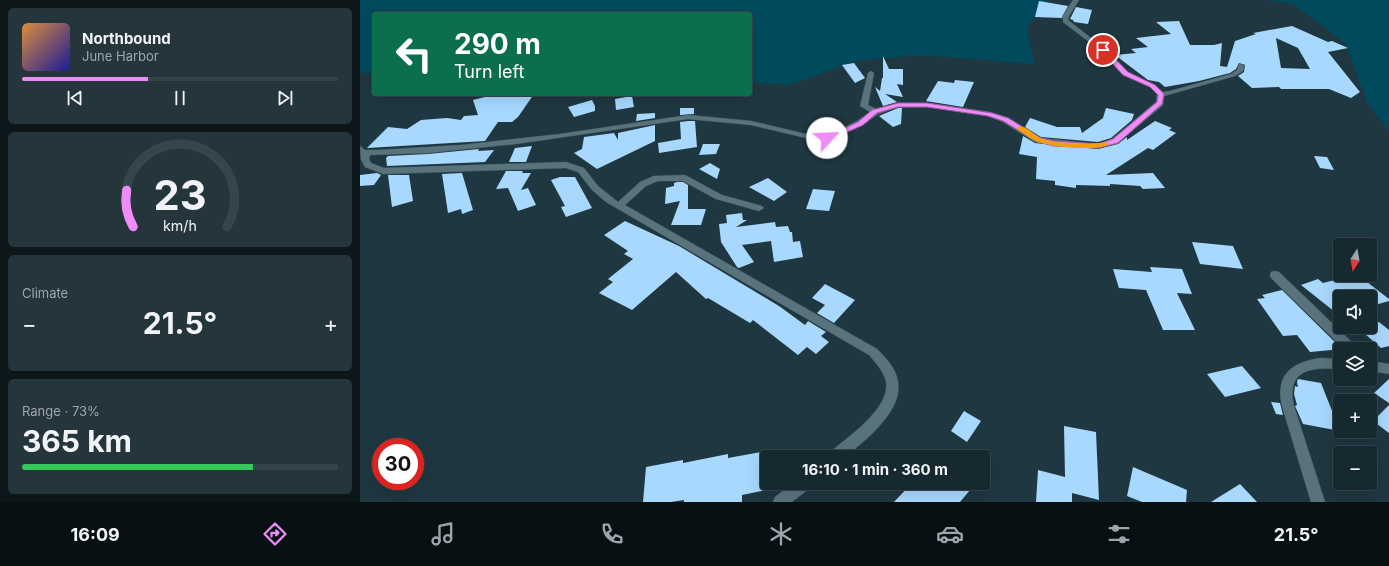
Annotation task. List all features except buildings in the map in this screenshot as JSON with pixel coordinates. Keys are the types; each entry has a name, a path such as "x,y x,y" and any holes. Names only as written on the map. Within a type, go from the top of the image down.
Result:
{"street":[{"path":"1076,0 1066,16 1065,22 1103,50 1125,73 1153,86 1161,94"},
{"path":"1161,94 1171,93 1233,75 1240,71 1241,65"},
{"path":"871,73 864,106 875,112"},
{"path":"361,150 418,152 625,127 669,118 751,123 810,137 827,138 860,123 875,112 898,105 927,105 990,114 1006,120 1038,140 1054,143 1098,146 1115,141 1160,103 1161,94"},
{"path":"361,150 366,155 365,159 368,165 383,171 575,167 586,173 594,187 601,194 619,206 873,352 880,358 888,369 892,382 890,400 887,409 843,450"},
{"path":"619,206 643,184 657,178 685,178 719,197 759,208"},
{"path":"1275,275 1345,342"},
{"path":"1318,502 1288,405 1287,386 1295,372 1302,367 1322,362 1333,363"},
{"path":"1377,367 1389,369"},
{"path":"780,502 796,490"}],"shaded area":[{"path":"360,0 1049,0 1027,26 1034,64 919,55 856,61 789,85 752,83 752,12 372,12 372,73 360,73"},
{"path":"1269,0 1389,0 1389,131 1367,102 1346,44 1293,4"}],"slow traffic":[{"path":"1020,128 1038,140 1054,143 1098,146 1106,144"}],"route":[{"path":"827,138 860,123 875,112 898,105 927,105 990,114 1006,120 1038,140 1072,145 1098,146 1115,141 1160,103 1161,94 1153,86 1125,73 1103,50"}]}
